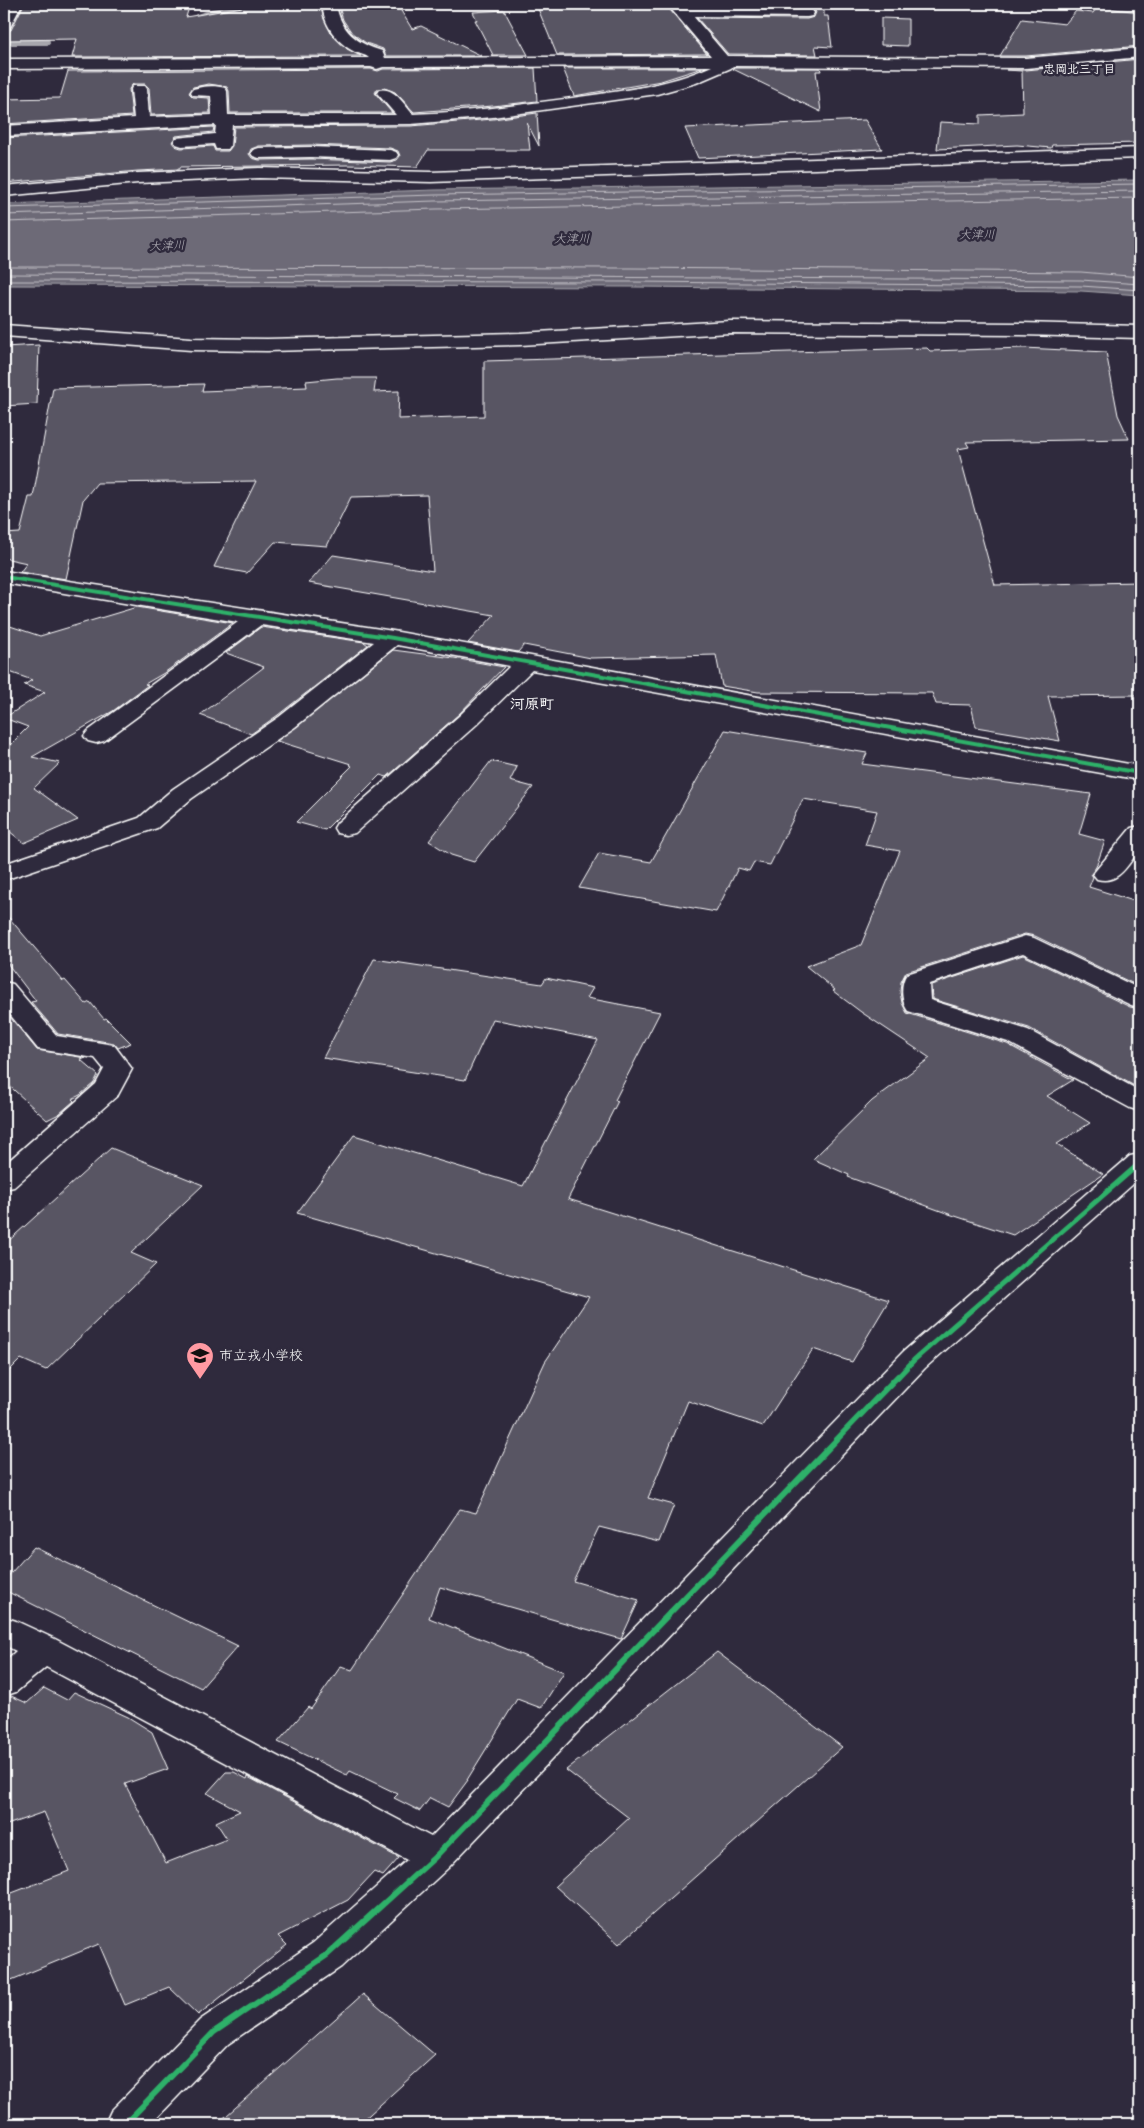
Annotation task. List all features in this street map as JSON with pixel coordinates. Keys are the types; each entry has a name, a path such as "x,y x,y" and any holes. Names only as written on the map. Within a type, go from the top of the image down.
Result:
{"street":[{"path":"4,26 15,4"},
{"path":"330,4 329,14 347,41 377,59"},
{"path":"677,8 777,10 806,13"},
{"path":"4,131 222,120 409,119 516,111 639,94 673,86 709,74 726,65 677,8"},
{"path":"1062,56 1140,44"},
{"path":"4,64 76,60 934,58 1140,53"},
{"path":"4,55 76,60"},
{"path":"139,89 142,123"},
{"path":"199,92 219,91 219,93 236,93"},
{"path":"182,141 222,142 224,124 219,93"},
{"path":"385,93 409,119"},
{"path":"308,121 311,152"},
{"path":"259,153 311,152 348,159 390,155"},
{"path":"4,191 138,178 250,174 430,177 1140,153"},
{"path":"4,331 191,344 267,345 520,339 730,327 1021,329 1140,332"},
{"path":"4,578 393,638 1140,773"},
{"path":"96,736 257,618"},
{"path":"4,872 148,823 182,794 287,722 393,638"},
{"path":"346,828 468,720 527,662"},
{"path":"1106,874 1140,833"},
{"path":"1140,999 1025,944 916,980 917,1005 1018,1036 1140,1102"},
{"path":"4,990 48,1043 104,1052 118,1069 108,1089 4,1180"},
{"path":"125,2124 214,2032 327,1955 435,1857 914,1360 1140,1163"},
{"path":"4,1630 43,1648 435,1857"},
{"path":"4,1682 43,1648"}],"water":[{"name":"大津川","path":"1140,180 1140,295 1081,291 632,287 4,285 4,204 435,190"}],"building":[{"path":"24,4 190,4 186,17 259,4 320,4 324,19 331,33 347,49 361,56 72,57 77,39 4,40 4,32 11,30"},
{"path":"338,4 397,4 412,29 421,26 482,56 386,56 383,49 366,43 352,33 343,20"},
{"path":"536,4 665,4 707,54 557,55"},
{"path":"684,4 824,4 824,16 828,16 832,47 815,46 817,55 728,54 697,18 807,19 814,17 816,12 812,8 807,7 686,6"},
{"path":"1097,7 1140,12 1140,46 1026,56 1000,56 1022,19 1065,24 1076,11 1093,13"},
{"path":"504,10 528,55 493,55 475,20 477,20 473,12"},
{"path":"881,18 908,19 908,46 881,45"},
{"path":"1140,59 1140,143 1052,145 1051,148 1017,145 937,149 940,122 980,124 980,115 1023,113 1022,71 1006,70 1026,70"},
{"path":"535,68 537,101 493,106 414,112 395,92 384,88 377,89 375,93 392,113 230,113 229,91 227,87 209,84 193,87 189,93 193,97 209,98 210,113 151,115 149,88 145,84 133,84 129,89 132,116 4,124 4,99 60,98 68,71 371,69 378,71 383,69"},
{"path":"563,68 702,68 661,81 574,96"},
{"path":"820,68 821,71 816,71 821,112 733,69"},
{"path":"537,113 539,146 527,123 530,150 428,150 417,167 347,165 180,167 180,169 4,183 4,167 10,145 4,146 4,138 214,127 213,132 176,136 172,142 175,146 181,148 213,146 215,151 228,151 232,146 234,127 411,126","holes":["311,145 390,148 398,151 400,156 397,160 390,162 311,159 259,160 252,158 249,154 251,149 259,146"]},
{"path":"865,120 882,149 698,158 685,128"},
{"path":"39,345 37,404 4,406 4,347"},
{"path":"927,348 930,351 1024,348 1106,352 1118,415 1129,439 966,442 969,447 958,449 995,585 1140,582 1140,695 1048,696 1060,741 976,727 971,705 936,704 932,693 758,692 722,686 716,655 591,658 524,645 518,652 468,643 494,615 309,583 333,555 433,571 427,495 351,497 327,546 275,542 247,573 214,567 256,481 97,483 83,500 66,579 20,572 27,563 4,558 4,534 20,533 29,497 33,497 53,388 204,384 202,391 307,387 306,381 337,378 376,378 374,392 399,391 398,419 484,416 484,361"},
{"path":"137,607 233,623 164,673 145,684 148,685 113,711 32,757 60,763 34,788 78,820 24,843 4,827 4,751 28,727 4,718 45,692 24,685 32,680 4,670 4,624 40,636"},
{"path":"261,627 364,642 368,645 251,734 200,715 264,667 226,653"},
{"path":"393,650 504,667 459,714 387,777 380,775 325,830 296,822 352,766 351,764 277,741"},
{"path":"725,730 867,753 862,764 1091,794 1079,834 1105,841 1096,867 1091,874 1093,877 1089,887 1140,903 1140,987 1035,936 1025,934 906,972 901,982 900,992 902,1003 907,1013 1007,1044 1073,1080 1047,1096 1090,1123 1057,1144 1103,1174 1013,1235 848,1177 849,1175 813,1159 872,1101 930,1058 861,1012 833,991 835,990 806,966 861,945 900,851 865,845 877,811 803,799 770,865 754,862 749,871 738,868 716,912 579,888 599,853 651,862"},
{"path":"491,761 517,767 510,781 533,787 474,862 451,855 429,841"},
{"path":"4,912 63,981 65,980 86,1004 90,1002 104,1019 106,1018 131,1043 118,1048 114,1043 58,1034 31,1002 36,1001 4,959"},
{"path":"1023,955 1130,1007 1140,1009 1140,1089 1029,1028 932,999 931,985"},
{"path":"374,959 542,984 546,978 593,988 587,998 660,1012 615,1100 618,1101 568,1199 889,1300 852,1362 813,1349 763,1426 688,1401 648,1498 674,1505 659,1542 599,1527 573,1581 639,1600 621,1639 440,1587 429,1618 564,1672 541,1708 517,1699 468,1780 448,1807 430,1798 420,1811 394,1798 398,1794 350,1771 347,1775 278,1742 308,1707 311,1709 341,1666 352,1670 460,1509 476,1513 545,1362 589,1297 297,1213 354,1135 523,1186 598,1040 493,1019 465,1080 323,1058"},
{"path":"5,1011 37,1050 86,1058 81,1060 98,1075 94,1083 72,1099 74,1101 59,1114 47,1120 4,1081"},
{"path":"111,1148 203,1185 131,1253 156,1264 46,1370 21,1359 4,1376 4,1245"},
{"path":"34,1547 238,1646 201,1688 4,1590 4,1581"},
{"path":"717,1652 842,1747 619,1944 555,1886 629,1818 566,1770"},
{"path":"44,1688 67,1700 74,1692 128,1717 152,1732 168,1769 125,1784 166,1863 227,1839 216,1822 240,1811 207,1793 226,1772 234,1772 247,1779 248,1777 399,1858 383,1876 374,1872 348,1900 278,1936 287,1945 198,2015 169,1987 125,2005 99,1944 4,1983 4,1896 69,1871 44,1812 4,1826 4,1698 11,1696 27,1703"},
{"path":"363,1994 435,2055 359,2124 217,2124"}],"waterway":[{"path":"197,17 212,12 260,4"},
{"path":"4,42 47,42"}],"cycle path":[{"path":"4,577 393,638 1140,773"},
{"path":"125,2124 214,2032 327,1955 435,1857 914,1360 1140,1163"}],"place":[{"name":"市立戎小学校","path":"200,1380"}],"district":[{"name":"忠岡北三丁目","path":"1079,69"},
{"name":"河原町","path":"532,705"}]}
